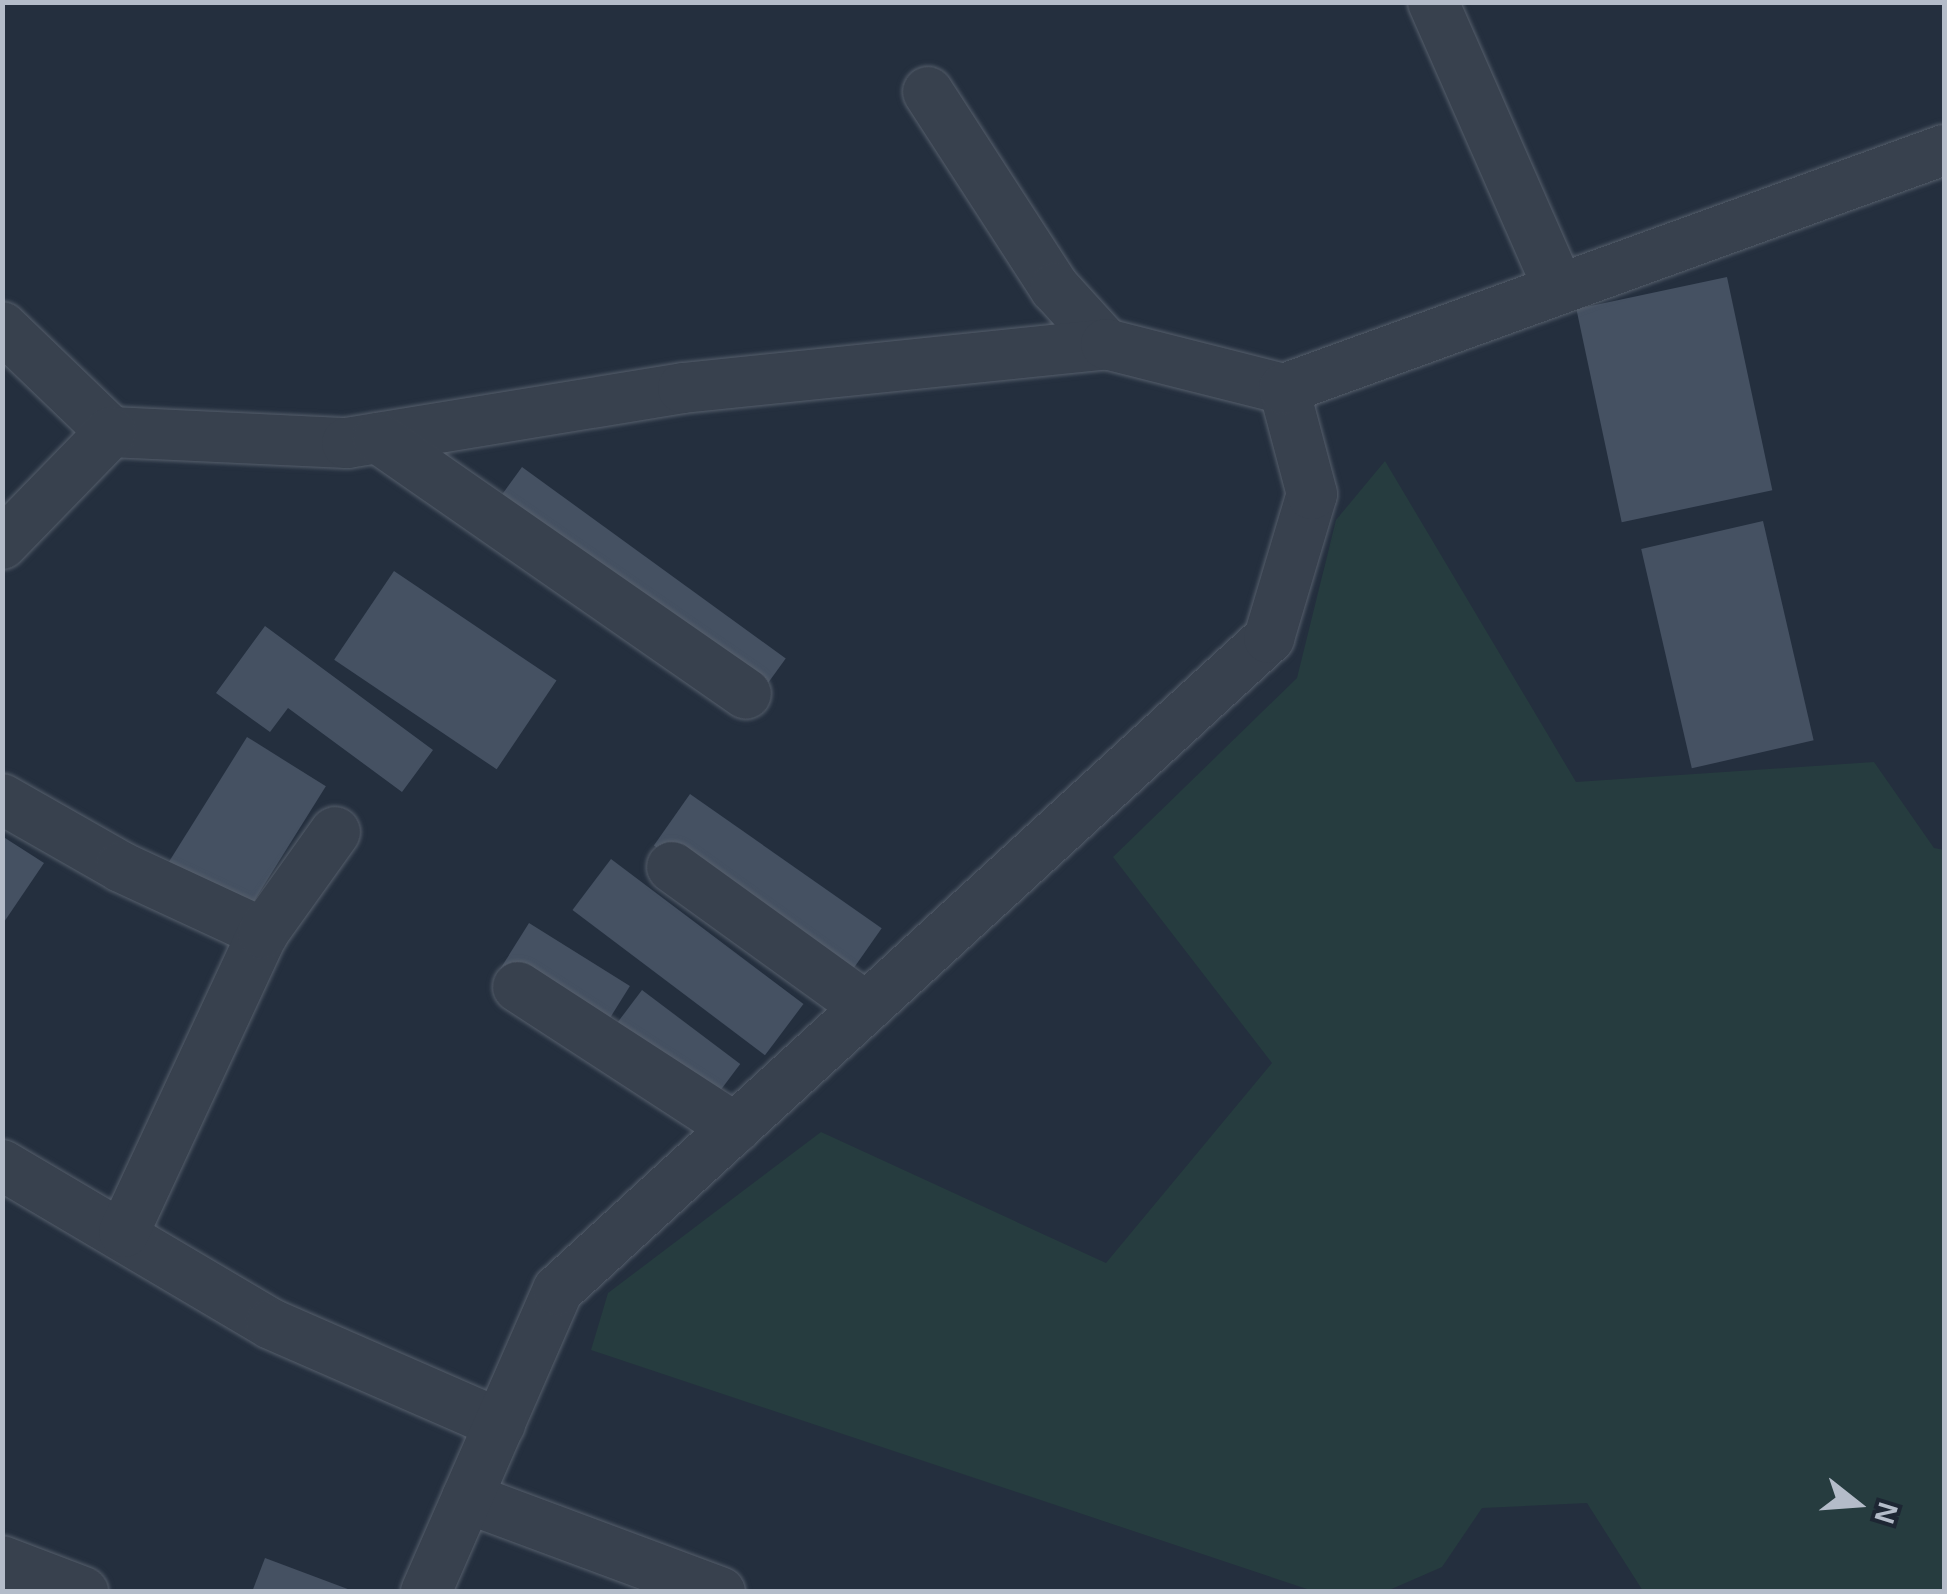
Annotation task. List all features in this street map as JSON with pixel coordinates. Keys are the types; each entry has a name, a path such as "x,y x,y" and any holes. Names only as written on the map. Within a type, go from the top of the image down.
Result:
{"street":[{"path":"1433,2 1559,289"},
{"path":"928,92 1056,288 1106,344"},
{"path":"2,327 111,432 347,443 683,388 1106,344 1284,388 1944,150"},
{"path":"426,1592 558,1290 1269,638 1312,494 1284,388"},
{"path":"2,544 111,432"},
{"path":"378,438 746,694"},
{"path":"2,799 122,867 264,933"},
{"path":"124,1232 264,933 335,832"},
{"path":"672,867 866,1007"},
{"path":"518,988 735,1128"},
{"path":"2,1165 124,1232 271,1324 500,1424"},
{"path":"467,1498 720,1592"},
{"path":"2,1561 83,1592"}],"green space":[{"path":"1385,461 1576,782 1874,762 1934,848 1944,850 1944,1591 1643,1591 1587,1503 1482,1508 1442,1567 1387,1591 1313,1591 591,1350 608,1293 821,1132 1106,1263 1272,1063 1113,857 1297,678 1336,520"}],"building":[{"path":"1727,277 1772,490 1622,522 1576,309"},
{"path":"522,467 786,659 759,696 495,504"},
{"path":"1763,521 1814,740 1692,768 1641,549"},
{"path":"394,571 556,681 497,769 334,660"},
{"path":"265,626 433,750 402,792 288,708 270,732 216,693"},
{"path":"247,737 326,786 244,917 165,868"},
{"path":"690,794 882,928 846,980 654,846"},
{"path":"2,836 44,863 2,925"},
{"path":"611,859 803,1004 765,1055 572,910"},
{"path":"529,923 630,986 601,1032 500,969"},
{"path":"642,990 740,1064 707,1109 608,1035"},
{"path":"265,1558 353,1591 353,1592 252,1592"}]}
